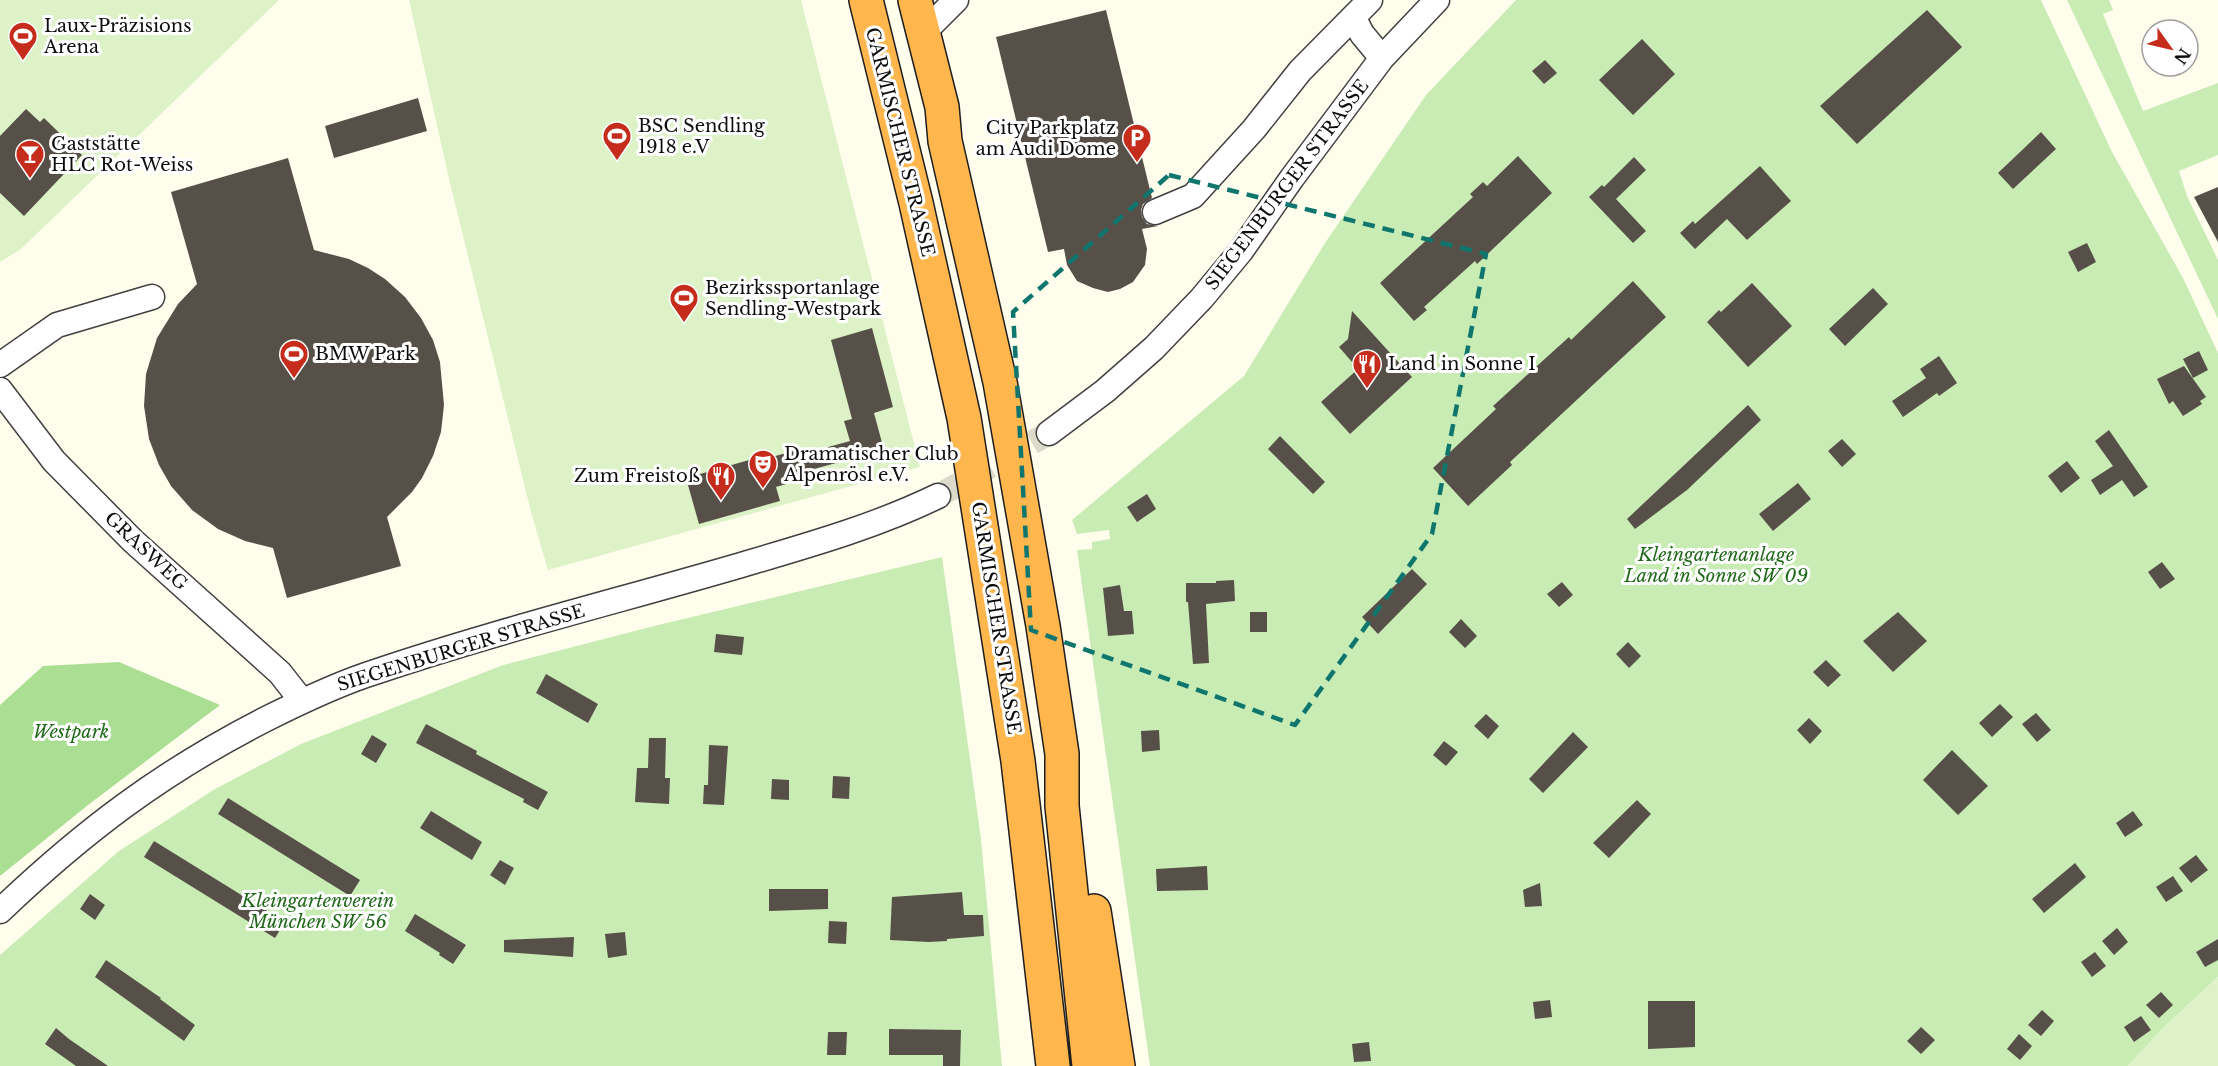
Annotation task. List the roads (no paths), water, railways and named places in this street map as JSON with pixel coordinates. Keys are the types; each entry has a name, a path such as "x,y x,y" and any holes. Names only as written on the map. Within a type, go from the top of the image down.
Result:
{"highway":[{"name":"GARMISCHER STRASSE","path":"866,0 916,203 964,418 1018,761 1050,1061"},
{"path":"915,0 942,107 945,141 1000,382 1026,520 1062,754 1062,806 1089,1066"},
{"path":"1062,754 1078,804 1118,1066"}],"street":[{"path":"923,33 956,0"},
{"path":"1155,212 1193,196 1254,129 1300,70 1370,0"},
{"name":"SIEGENBURGER STRASSE","path":"1049,433 1154,348 1202,298 1241,251 1292,178 1382,58 1437,0"},
{"path":"1354,18 1362,34 1382,58"},
{"path":"0,365 57,325 152,297"},
{"name":"GRASWEG","path":"0,390 54,461 133,542 279,673 302,701"},
{"name":"SIEGENBURGER STRASSE","path":"0,911 51,862 119,807 212,746 302,701 364,675 830,539 903,513 938,496"}],"tunnel":[{"path":"938,496 1049,433"}],"place":[{"name":"Laux-Präzisions Arena","path":"23,62"},
{"name":"BSC Sendling 1918 e.V","path":"617,162"},
{"name":"City Parkplatz am Audi Dome","path":"1137,164"},
{"name":"Gaststätte HLC Rot-Weiss","path":"30,180"},
{"name":"Bezirkssportanlage Sendling-Westpark","path":"684,324"},
{"name":"BMW Park","path":"294,380"},
{"name":"Land in Sonne I","path":"1367,390"},
{"name":"Dramatischer Club Alpenrösl e.V.","path":"763,490"},
{"name":"Zum Freistoß","path":"721,502"}],"park label":[{"name":"Kleingartenanlage Land in Sonne SW 09","path":"1716,565"},
{"name":"Westpark","path":"71,732"},
{"name":"Kleingartenverein München SW 56","path":"318,911"}]}
